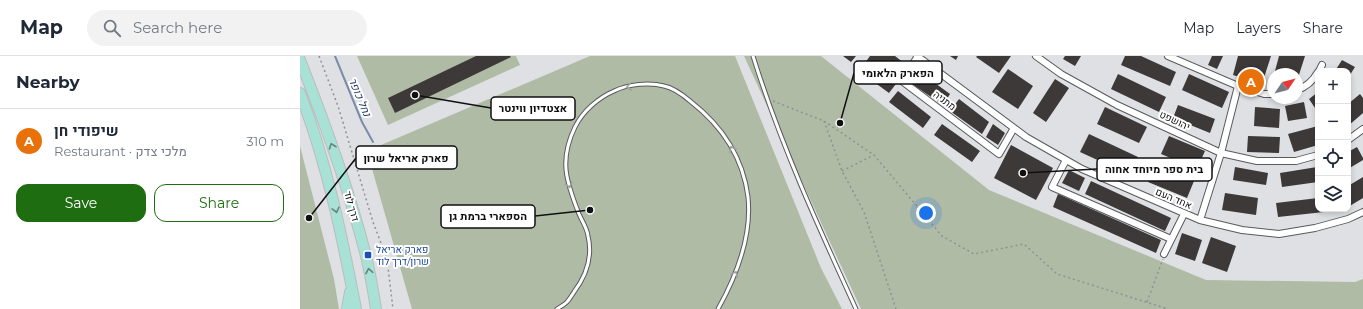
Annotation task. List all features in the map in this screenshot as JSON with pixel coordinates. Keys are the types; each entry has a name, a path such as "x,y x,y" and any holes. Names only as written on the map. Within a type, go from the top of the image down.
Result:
{"main road":[{"name":"דרך לוד","path":"300,60 348,190 365,253 376,309"},
{"name":"דרך לוד","path":"300,92 311,121 326,170 340,227 356,309"},
{"path":"347,309 351,284"}],"street":[{"name":"אחד העם","path":"918,56 1026,137 1082,169 1200,220 1242,230 1279,234 1315,228 1348,220 1363,212"},
{"name":"מתניה","path":"918,56 902,81 999,154 1014,128"},
{"name":"יהושפט","path":"1036,56 1061,74 1117,105 1221,153 1257,161 1296,161 1315,156"},
{"path":"1168,56 1238,86 1267,94"},
{"path":"1303,88 1315,78"},
{"path":"1200,220 1221,153 1238,86"},
{"path":"1351,138 1363,129"},
{"path":"1066,160 1052,187 1171,239"},
{"path":"1164,254 1184,214"}],"lane":[{"path":"753,56 766,98 821,232 856,309"},
{"path":"1182,63 1185,56"},
{"path":"557,309 567,302 578,287 587,270 590,252 588,236 568,184 566,150 571,136 578,121 591,105 615,90 644,83 665,86 679,92 694,104 710,118 725,135 738,161 748,198 747,233 738,266 718,309"}],"path":[{"path":"319,56 338,106 373,222 387,259 393,309"},
{"path":"766,98 824,121 874,155 942,236 974,254 1024,244 1057,274 1168,309"},
{"path":"824,121 842,171 864,212 896,309"},
{"path":"842,171 874,155"},
{"path":"1147,302 1164,254"}],"green space":[{"path":"357,56 516,56 520,65 388,125"},
{"path":"590,56 735,56 821,268 842,309 412,309 367,151"},
{"path":"744,56 821,56 989,190 1206,280 1355,282 1363,279 1363,309 861,309"},
{"path":"300,146 334,279 339,309 300,309"}],"building":[{"path":"476,56 511,57 395,113 388,98"},
{"path":"843,56 856,56 851,62"},
{"path":"870,56 895,56 909,67 889,93 859,71"},
{"path":"950,56 958,56 956,60"},
{"path":"1011,56 999,73 976,57"},
{"path":"1065,56 1081,56 1075,66 1063,59"},
{"path":"1125,56 1141,56 1176,72 1170,86 1121,65"},
{"path":"1212,56 1223,56 1217,69 1208,65"},
{"path":"1238,56 1271,56 1262,84 1233,75"},
{"path":"1279,56 1305,56 1301,68 1276,68"},
{"path":"1342,60 1355,67 1351,73 1351,68 1337,68"},
{"path":"1008,69 1033,86 1018,109 992,92"},
{"path":"917,70 950,94 943,105 909,82"},
{"path":"1118,74 1166,97 1159,112 1111,89"},
{"path":"1189,74 1229,92 1222,108 1182,90"},
{"path":"1055,79 1069,88 1046,122 1033,113"},
{"path":"898,91 931,117 923,128 889,102"},
{"path":"1315,94 1315,108 1309,99"},
{"path":"1360,94 1363,98 1363,113 1351,123 1351,104 1351,102"},
{"path":"959,99 989,122 982,134 950,111"},
{"path":"1303,102 1307,118 1288,121 1285,106 1303,104"},
{"path":"1178,105 1215,119 1210,133 1173,118"},
{"path":"1105,107 1147,127 1139,143 1097,124"},
{"path":"1255,107 1280,109 1279,128 1254,126"},
{"path":"942,124 980,151 972,162 934,135"},
{"path":"993,124 1005,133 998,145 986,137"},
{"path":"1315,127 1315,146 1294,152 1288,134"},
{"path":"1089,134 1138,157 1130,175 1080,152"},
{"path":"1169,136 1205,151 1197,169 1161,154"},
{"path":"1248,136 1280,137 1279,153 1247,152"},
{"path":"1011,145 1053,168 1036,200 994,178"},
{"path":"1357,147 1363,160 1351,167 1351,150"},
{"path":"1154,165 1194,181 1187,198 1148,182"},
{"path":"1235,167 1268,173 1266,185 1233,180"},
{"path":"1315,167 1315,182 1282,187 1280,173"},
{"path":"1069,170 1085,178 1079,191 1062,183"},
{"path":"1363,177 1363,198 1351,205 1351,184"},
{"path":"1091,181 1171,218 1165,231 1085,194"},
{"path":"1225,193 1258,198 1256,215 1222,210"},
{"path":"1058,194 1161,240 1156,253 1053,207"},
{"path":"1315,198 1315,212 1324,212 1278,217 1276,203"},
{"path":"1182,233 1202,240 1195,261 1175,254"},
{"path":"1211,237 1236,246 1227,272 1202,263"}],"waterway":[{"name":"נחל כופר","path":"335,56 362,122 373,142"}],"place":[{"name":"שיפודי חן","path":"1251,82"},
{"name":"אצטדיון ווינטר","path":"415,95"},
{"name":"הפארק הלאומי","path":"840,123"},
{"name":"בית ספר מיוחד אחוה","path":"1023,173"},
{"name":"הספארי ברמת גן","path":"590,210"},
{"name":"פארק אריאל שרון","path":"309,218"},
{"name":"פארק אריאל שרון/דרך לוד","path":"368,255"}]}
